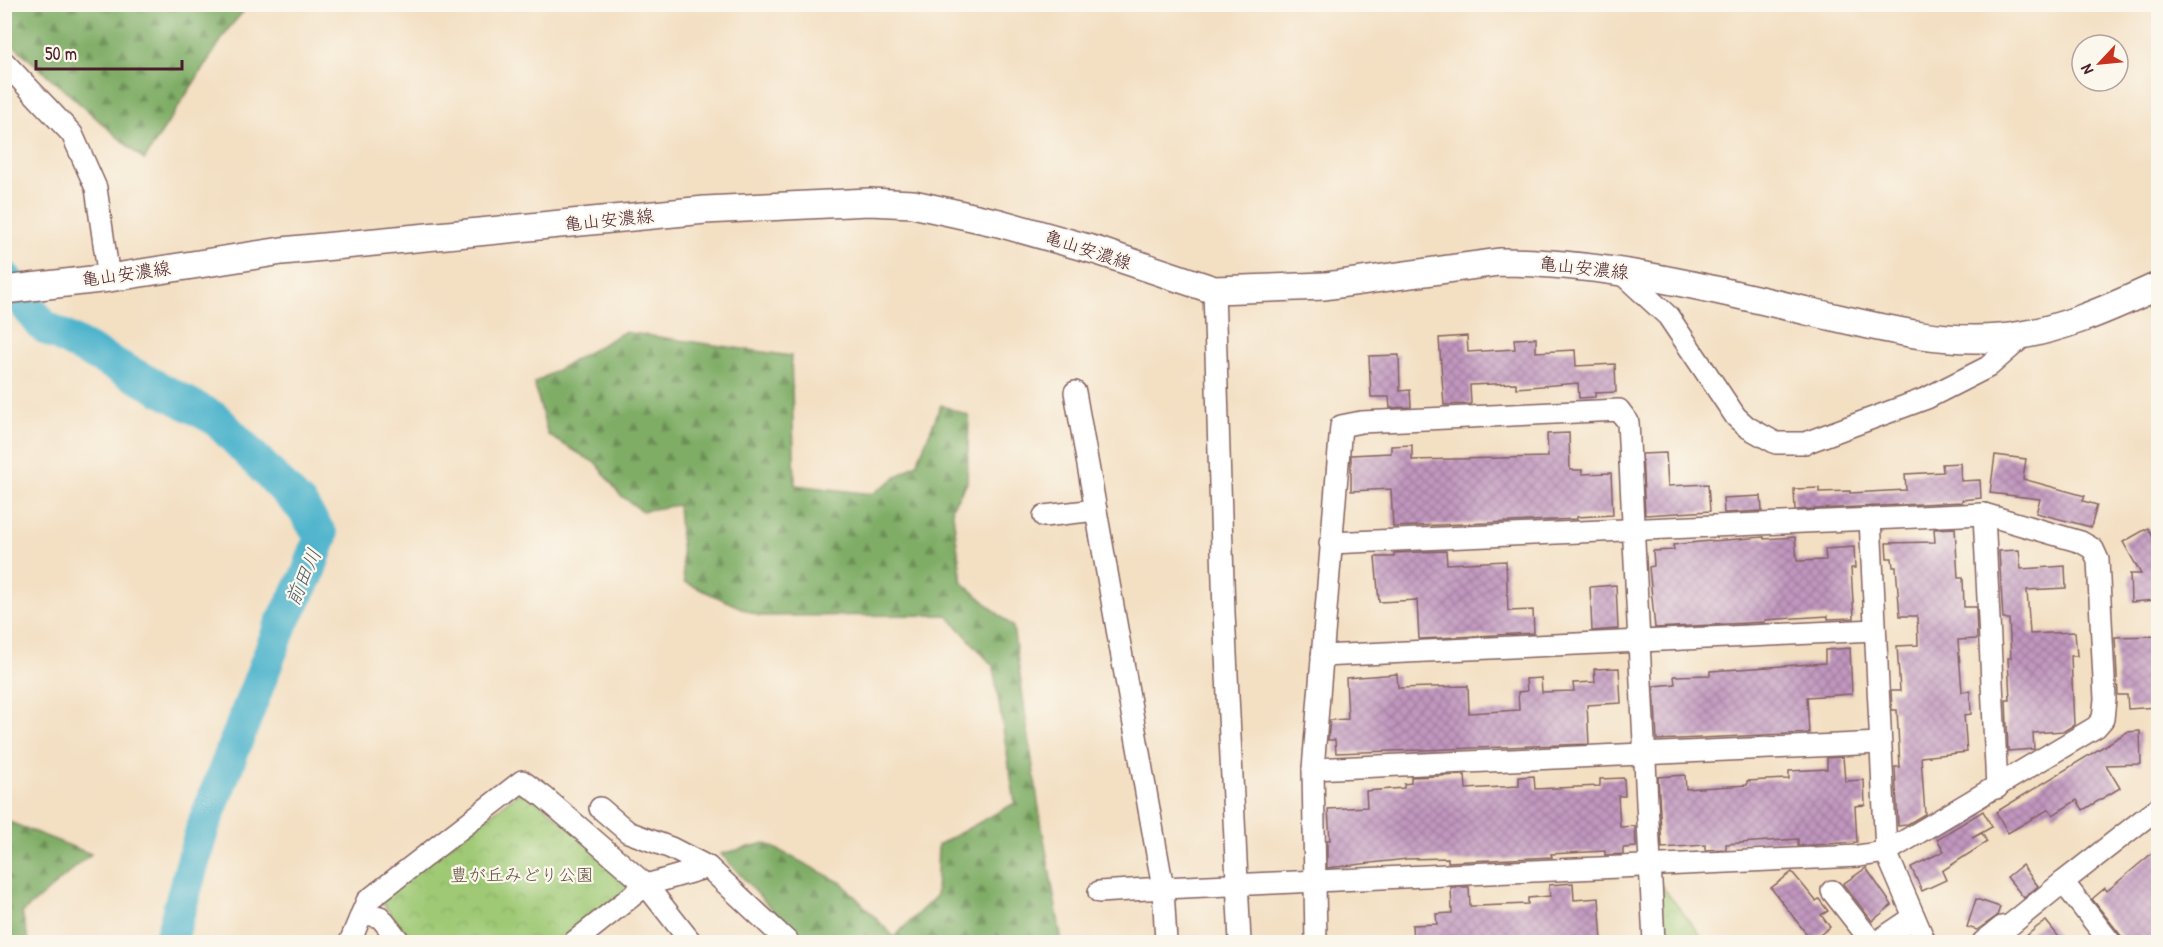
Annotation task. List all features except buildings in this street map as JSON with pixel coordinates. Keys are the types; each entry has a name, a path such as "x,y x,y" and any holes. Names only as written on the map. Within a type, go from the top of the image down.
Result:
{"main road":[{"name":"亀山安濃線","path":"4,290 109,278 282,251 705,210 869,202 913,204 999,223 1214,290 1325,286 1499,262 1657,276 1879,328 1950,339 2000,338 2062,326 2158,286"}],"street":[{"path":"4,62 72,134 96,188 109,278"},
{"path":"1619,271 1668,316 1736,417 1747,427 1776,443 1805,443 1927,398 1988,367 2027,333"},
{"path":"1214,290 1224,613 1240,942"},
{"path":"1075,392 1163,888 1166,942"},
{"path":"1316,942 1313,883 1313,769 1341,426 1361,422 1620,410 1629,422 1654,942"},
{"path":"1044,516 1096,510"},
{"path":"1099,892 1313,883 1650,864 1858,856 1886,852 1997,788 2096,727 2103,720 2106,699 2098,560 2093,549 2081,542 1983,514 1330,543"},
{"path":"1983,514 1997,788"},
{"path":"1870,519 1886,852 1925,942"},
{"path":"1322,656 1875,630"},
{"path":"1313,769 1880,743"},
{"path":"350,942 367,901 522,781 544,796 646,885 691,942"},
{"path":"600,808 628,832 671,848 708,867 788,942"},
{"path":"1983,942 2002,927 2009,926 2158,808"},
{"path":"574,942 646,885 708,867"},
{"path":"2063,882 2110,942"},
{"path":"1832,891 1872,942"},
{"path":"362,913 380,917 400,942"},
{"path":"1877,942 1914,916"}],"green space":[{"path":"5,4 249,5 229,28 144,160 5,38"},
{"path":"624,332 791,356 795,485 872,494 917,463 941,405 969,416 967,483 952,507 962,582 1013,627 1040,816 1062,942 811,942 777,915 721,854 765,843 842,883 894,937 936,896 938,845 1015,803 993,666 947,615 759,616 684,582 678,505 642,511 620,495 597,464 548,435 534,383"},
{"name":"豊が丘みどり公園","path":"524,789 635,883 559,942 413,942 379,899"},
{"path":"4,820 91,854 22,913 29,942 5,942"},
{"path":"1660,884 1706,942 1663,942"}],"waterway":[{"name":"前田川","path":"4,277 43,326 216,419 302,507 321,536 307,576 281,625 203,827 170,942"}]}
